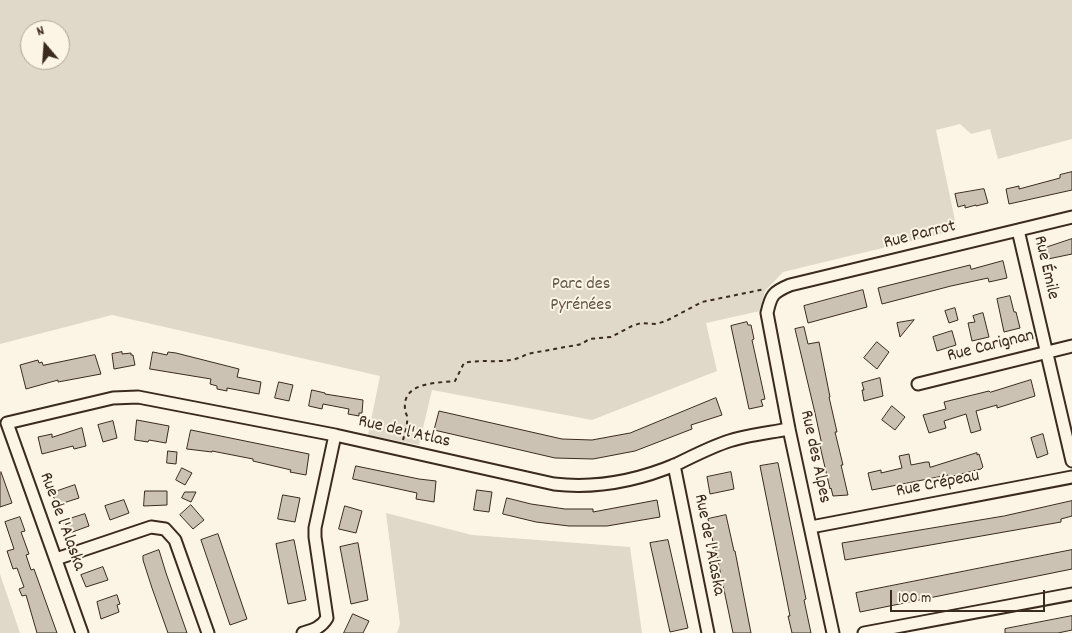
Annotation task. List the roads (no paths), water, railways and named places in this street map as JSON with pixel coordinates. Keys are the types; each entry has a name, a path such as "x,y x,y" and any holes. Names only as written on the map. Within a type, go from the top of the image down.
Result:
{"street":[{"name":"Rue Parrot","path":"777,290 790,285 1072,217"},
{"name":"Rue Émile","path":"1018,230 1072,461"},
{"name":"Rue des Alpes","path":"777,290 770,301 767,313 789,429 833,633"},
{"name":"Rue Carignan","path":"918,384 1072,346"},
{"name":"Rue de l'Atlas","path":"7,423 113,398 138,397 335,435 554,484 572,486 606,485 626,481 674,465 726,442 789,429"},
{"name":"Rue de l'Alaska","path":"7,423 82,633"},
{"path":"303,633 315,630 327,618 315,528 335,435"},
{"name":"Rue de l'Alaska","path":"674,465 708,633"},
{"name":"Rue Crépeau","path":"811,527 1072,477"},
{"path":"56,559 152,526 165,529 174,540 208,633"},
{"path":"864,633 1072,594"}],"park label":[{"name":"Parc des Pyrénées","path":"581,296"}]}
